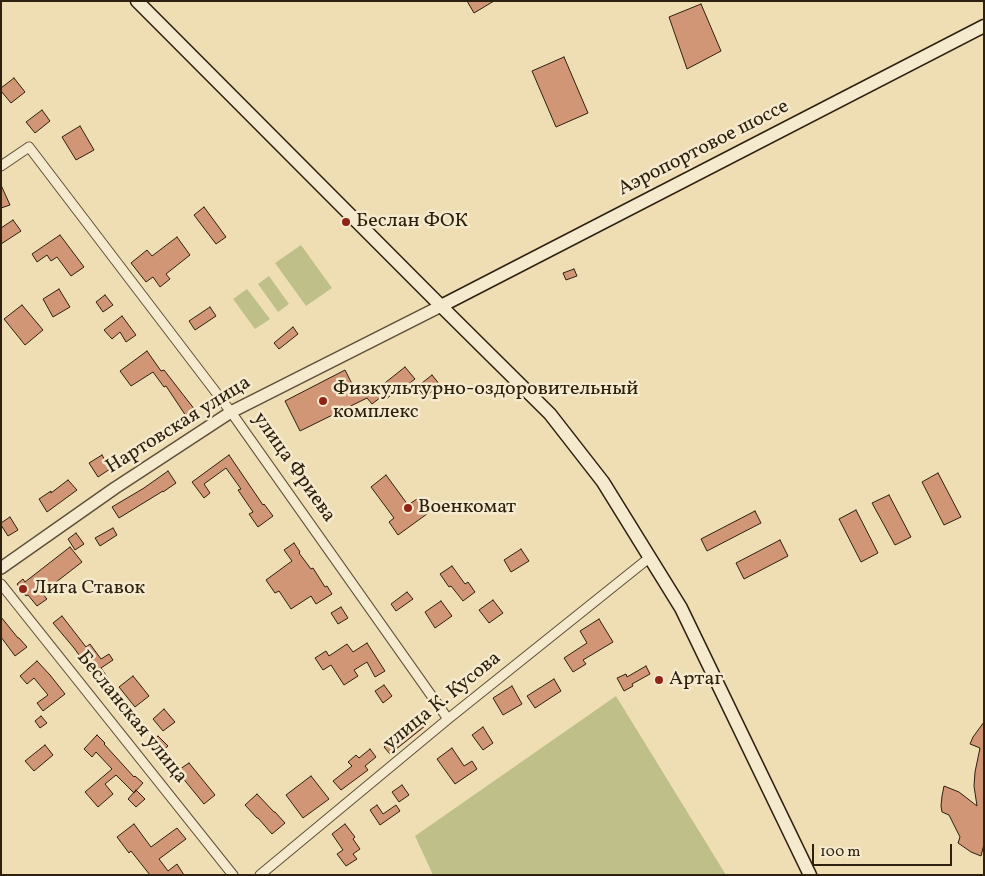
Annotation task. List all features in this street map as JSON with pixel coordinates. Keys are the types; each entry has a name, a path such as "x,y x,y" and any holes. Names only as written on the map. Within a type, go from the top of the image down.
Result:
{"main road":[{"path":"137,1 550,414 603,482 681,608 810,875"},
{"name":"Аэропортовое шоссе","path":"441,306 984,26"}],"street":[{"name":"улица Фриева","path":"1,166 29,147 231,412 448,719"},
{"name":"Нартовская улица","path":"1,568 115,488 231,412 441,306"},
{"name":"улица К. Кусова","path":"260,875 448,719 649,558"},
{"name":"Бесланская улица","path":"1,584 233,875"}],"green space":[{"path":"301,245 332,288 306,306 275,263"},
{"path":"269,276 289,304 278,312 258,284"},
{"path":"247,289 270,319 255,329 233,299"},
{"path":"616,696 726,875 433,875 415,836"}],"building":[{"path":"467,1 494,1 474,13"},
{"path":"701,4 721,51 687,69 669,17"},
{"path":"564,57 588,113 556,127 532,71"},
{"path":"14,78 25,92 11,103 1,91 1,88"},
{"path":"42,110 50,121 35,133 26,122"},
{"path":"80,126 94,150 76,160 62,137"},
{"path":"1,185 10,205 1,208"},
{"path":"204,207 226,237 216,244 194,215"},
{"path":"13,220 21,231 1,244 1,228"},
{"path":"60,235 84,267 71,276 57,257 51,261 47,255 37,262 32,254"},
{"path":"177,237 190,255 166,274 170,279 160,287 153,277 146,282 131,263 147,250 152,256"},
{"path":"574,269 577,276 566,280 563,273"},
{"path":"59,289 70,307 53,317 43,299"},
{"path":"105,295 113,305 103,312 96,302"},
{"path":"22,305 43,330 25,345 4,319"},
{"path":"210,307 216,316 195,330 189,321"},
{"path":"122,316 136,335 126,342 120,332 112,339 104,330"},
{"path":"293,327 298,334 279,349 274,343"},
{"path":"147,351 161,371 164,370 195,410 186,416 166,386 164,387 153,372 131,386 120,371"},
{"name":"Физкультурно-оздоровительный комплекс","path":"405,367 415,379 393,396 392,394 384,401 381,397 372,404 367,398 300,431 285,401 345,370 358,396 367,389 371,394"},
{"path":"432,375 440,385 425,397 417,387"},
{"path":"102,455 110,469 98,477 89,463"},
{"path":"229,455 263,505 273,516 258,527 249,514 253,512 238,490 241,489 226,468 204,484 210,493 204,498 192,482"},
{"path":"168,471 176,483 119,518 112,507"},
{"path":"938,473 961,517 944,525 922,482"},
{"name":"Военкомат","path":"386,475 408,505 420,497 431,511 398,535 389,522 394,518 371,487"},
{"path":"68,480 77,490 47,512 39,499 51,491 51,493"},
{"path":"889,495 911,537 895,545 872,503"},
{"path":"856,510 878,553 861,562 839,519"},
{"path":"755,511 761,523 707,551 701,539"},
{"path":"10,517 18,530 8,536 1,523"},
{"path":"113,528 117,535 100,546 95,538"},
{"path":"76,533 84,544 75,550 68,539"},
{"path":"780,540 788,556 744,579 736,563"},
{"path":"294,543 299,553 311,569 313,568 325,587 327,586 332,594 316,604 311,596 291,609 279,591 275,593 266,580 292,561 284,550"},
{"path":"70,547 82,562 42,593 47,599 37,606 17,584 23,579 25,582"},
{"path":"521,549 529,561 511,572 504,560"},
{"path":"452,566 465,584 468,582 475,592 463,601 451,586 449,587 440,574"},
{"path":"407,592 413,599 396,611 391,604"},
{"path":"493,600 503,613 489,623 479,610"},
{"path":"441,601 452,616 435,628 425,612"},
{"path":"341,607 348,618 338,624 331,613"},
{"path":"62,616 86,647 90,644 101,659 109,654 113,660 101,668 108,678 100,684 53,623"},
{"path":"1,617 27,647 15,656 1,637"},
{"path":"599,619 613,642 583,660 586,664 573,672 564,658 587,643 580,631"},
{"path":"367,643 385,671 375,677 367,662 354,670 358,676 344,685 331,665 323,670 315,658 326,651 329,656 347,644 353,652"},
{"path":"37,661 65,694 43,711 37,703 48,695 34,678 27,684 20,676"},
{"path":"646,666 650,674 624,691 617,678 626,674 627,677"},
{"path":"133,676 149,696 135,707 119,687"},
{"path":"554,679 561,691 535,708 527,696"},
{"path":"384,685 392,696 383,703 375,691"},
{"path":"512,686 522,704 503,715 493,698"},
{"path":"164,709 175,722 163,731 153,719"},
{"path":"133,711 139,718 133,724 127,717"},
{"path":"41,716 47,723 40,728 35,721"},
{"path":"419,718 425,726 390,754 384,747"},
{"path":"984,722 984,844 981,856 958,843 960,837 949,815 942,812 941,806 944,786 959,792 977,806 974,786 980,748 970,744"},
{"path":"483,727 493,743 483,750 472,735"},
{"path":"97,735 134,777 143,783 134,793 116,775 105,784 113,794 98,807 85,792 112,769 96,752 92,757 84,749"},
{"path":"158,736 168,746 160,753 151,743"},
{"path":"45,745 53,755 34,771 25,761"},
{"path":"452,748 464,766 472,761 477,769 455,784 437,759"},
{"path":"370,749 376,757 365,766 368,770 341,790 333,781 352,766 348,762 356,755 359,758"},
{"path":"189,763 215,795 204,804 177,771"},
{"path":"311,776 329,799 303,818 286,795"},
{"path":"402,785 409,795 399,802 392,792"},
{"path":"136,790 145,799 136,807 128,799"},
{"path":"257,794 285,823 272,834 245,805"},
{"path":"377,805 383,814 396,805 400,811 380,825 370,810"},
{"path":"134,824 151,847 177,828 186,839 159,859 168,871 177,864 184,875 150,875 117,837"},
{"path":"345,824 355,837 353,839 360,849 353,854 357,859 346,866 337,854 343,850 332,834"}],"place":[{"name":"Беслан ФОК","path":"346,222"},
{"name":"Физкультурно-оздоровительный комплекс","path":"323,401"},
{"name":"Военкомат","path":"408,508"},
{"name":"Лига Ставок","path":"23,589"},
{"name":"Артаг","path":"659,680"}]}
